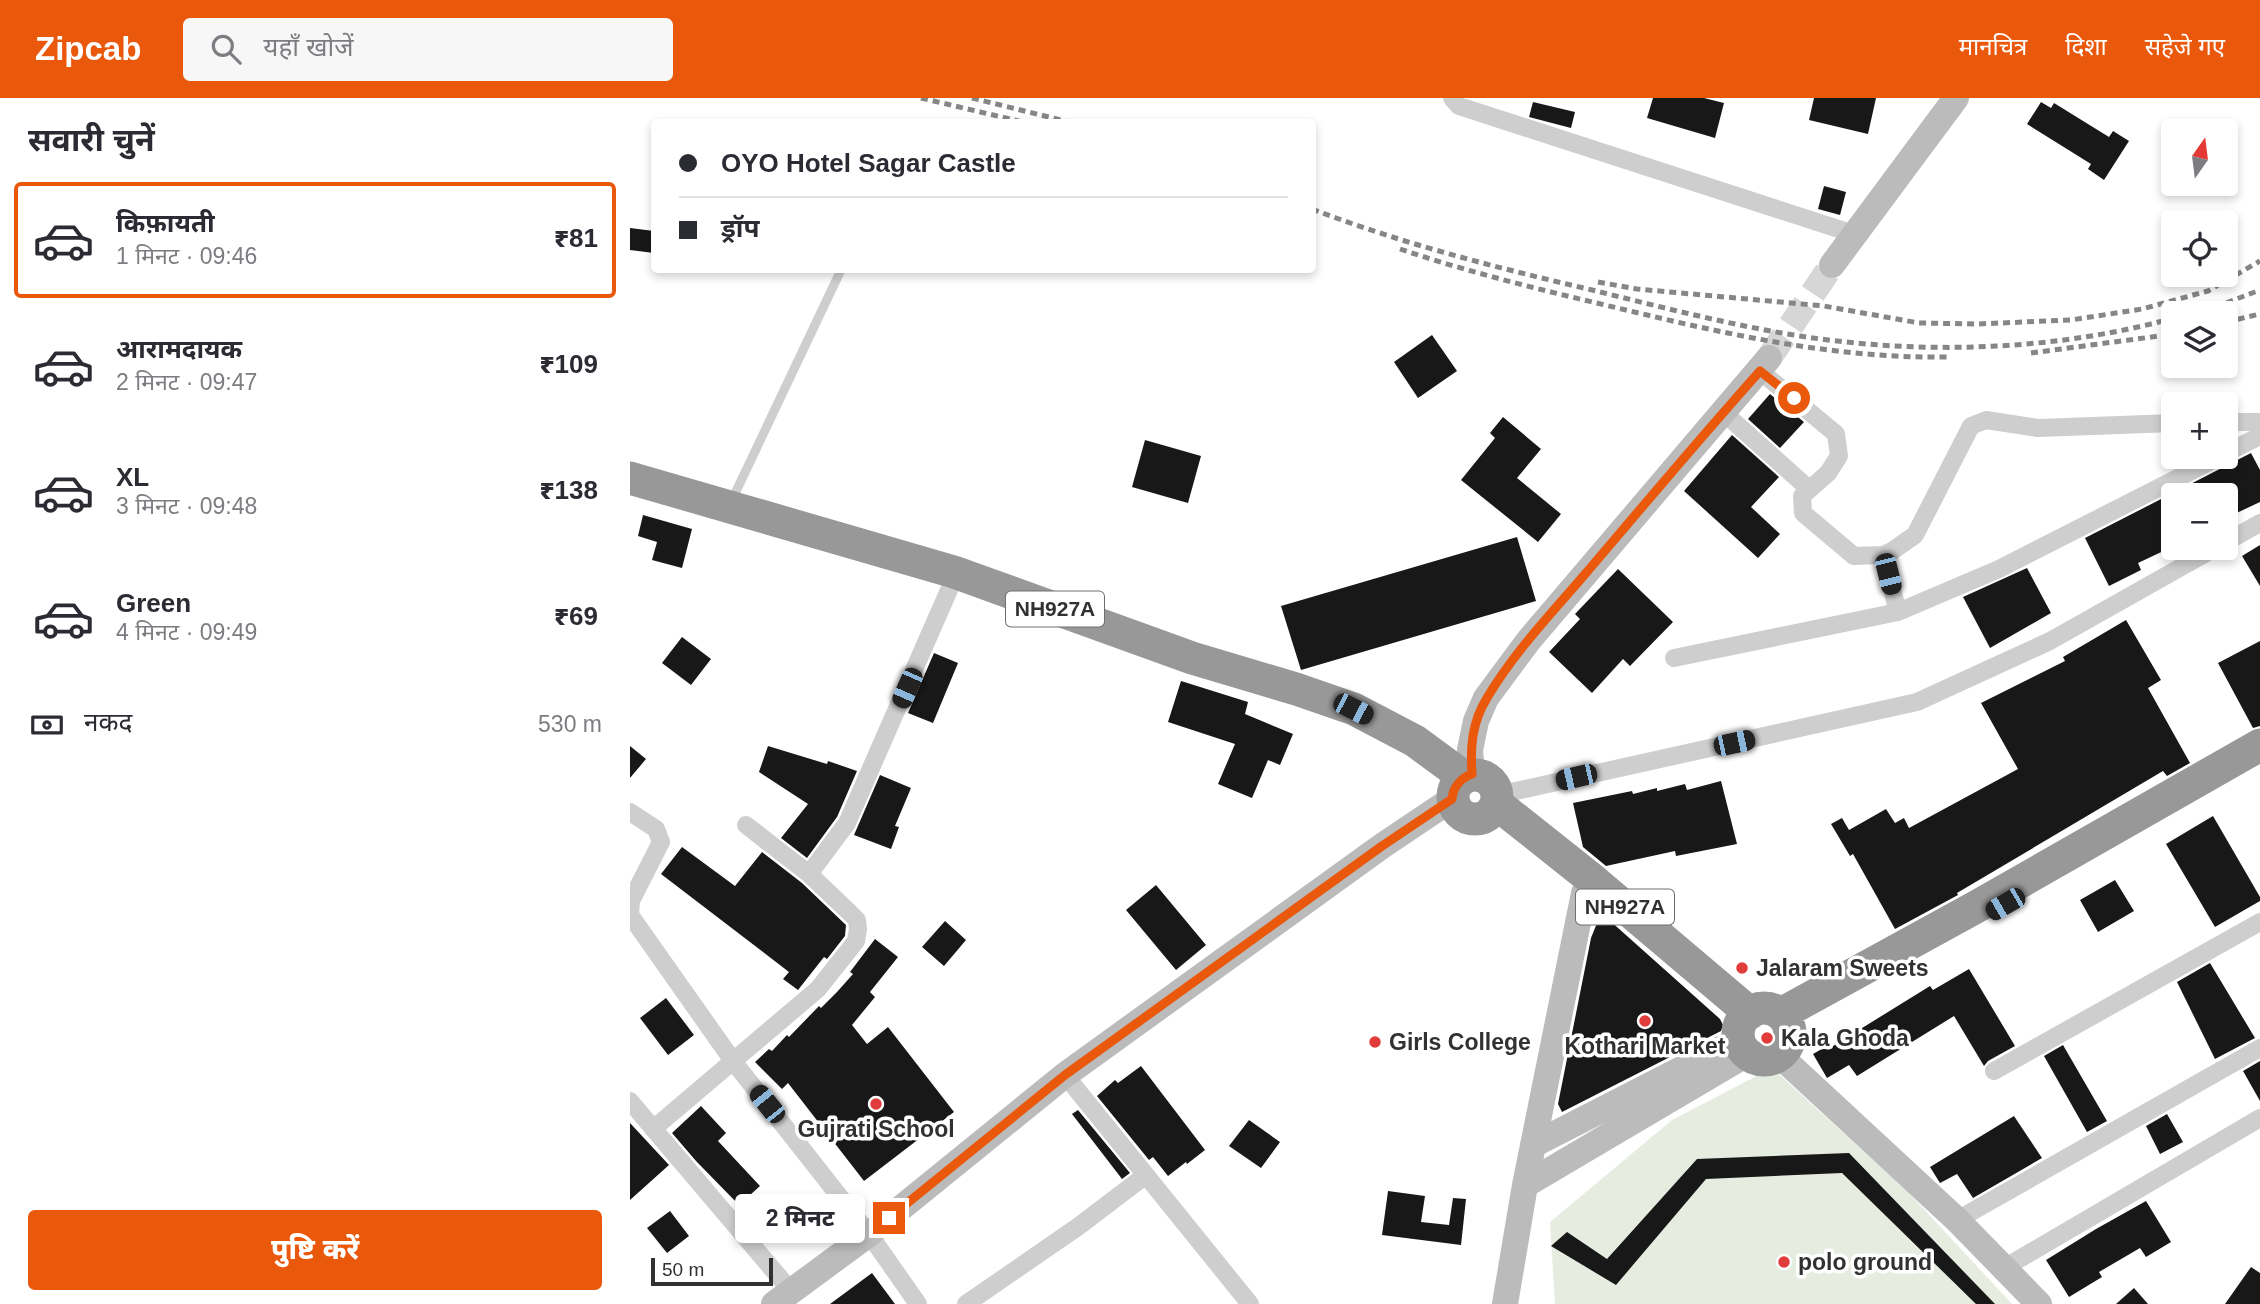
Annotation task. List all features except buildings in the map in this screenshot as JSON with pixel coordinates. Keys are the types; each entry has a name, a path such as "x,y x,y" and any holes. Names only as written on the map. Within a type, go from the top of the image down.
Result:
{"highway":[{"name":"NH927A","path":"630,478 954,572 1192,658 1353,709 1415,741 1584,893 1760,1033"},
{"name":"NH927A","path":"630,496 949,590 1341,723 1474,794 1594,881 1760,1033"},
{"path":"1760,1033 2260,745"},
{"path":"1760,1033 2260,759"}],"main road":[{"path":"1832,265 1956,98"},
{"path":"783,1297 869,1234 1065,1075 1382,846 1474,794 1470,750 1476,721 1486,698 1530,639 1765,365"},
{"path":"1505,1304 1525,1185 1584,893"},
{"path":"1533,1145 1760,1033"},
{"path":"1525,1185 1760,1033"},
{"path":"1760,1033 1957,1220 2039,1304"}],"street":[{"path":"1452,98 1459,106 1854,234"},
{"path":"1765,365 1836,433 1839,456 1828,473 1802,496 1803,513 1854,556 1883,555 1915,535 1971,426 1986,420 2038,428 2161,423"},
{"path":"1723,412 1809,489"},
{"path":"2238,426 2259,432"},
{"path":"2238,445 2259,432"},
{"path":"1674,658 1898,612 1999,569 2195,469"},
{"path":"2238,535 2260,523"},
{"path":"1883,555 1898,612"},
{"path":"1474,794 1917,702 2050,641 2195,560"},
{"path":"808,873 847,823 949,590"},
{"path":"630,812 656,829 661,842 631,901 631,915 733,1061 869,1234 918,1304"},
{"path":"653,1129 818,989 856,941 857,920 808,873 746,825"},
{"path":"1994,1070 2260,922"},
{"path":"1957,1220 2260,1048"},
{"path":"1065,1075 1250,1304"},
{"path":"630,1101 783,1297"},
{"path":"2004,1268 2260,1118"},
{"path":"966,1304 1079,1226 1146,1175"}],"lane":[{"path":"729,506 840,273"}],"shaded area":[{"path":"1772,1068 1908,1192 2012,1304 1555,1304 1550,1222 1672,1120"}],"tunnel":[{"path":"1769,358 1832,265"}],"railway":[{"path":"921,98 1010,119"},
{"path":"972,98 1057,119"},
{"path":"1316,211 1416,244 1521,273 1722,321 1800,336 1893,346 1988,346 2082,337 2161,321"},
{"path":"1400,249 1541,289 1747,337 1828,350 1910,357 1951,357"},
{"path":"1598,282 1637,289 1824,306 1919,323 1977,324 2071,320 2142,309 2208,291 2260,261"},
{"path":"2231,301 2260,290"},
{"path":"2238,319 2260,314"},
{"path":"2031,353 2161,336"}],"place":[{"name":"Jalaram Sweets","path":"1742,968"},
{"name":"Kothari Market","path":"1645,1021"},
{"name":"Kala Ghoda","path":"1767,1038"},
{"name":"Girls College","path":"1375,1042"},
{"name":"Gujrati School","path":"876,1104"},
{"name":"polo ground","path":"1784,1262"}],"route":[{"path":"889,1218 1065,1075 1382,846 1452,799 1453,790 1464,777 1472,774 1470,750 1476,721 1486,698 1530,639 1723,412 1760,371 1794,398"}]}
